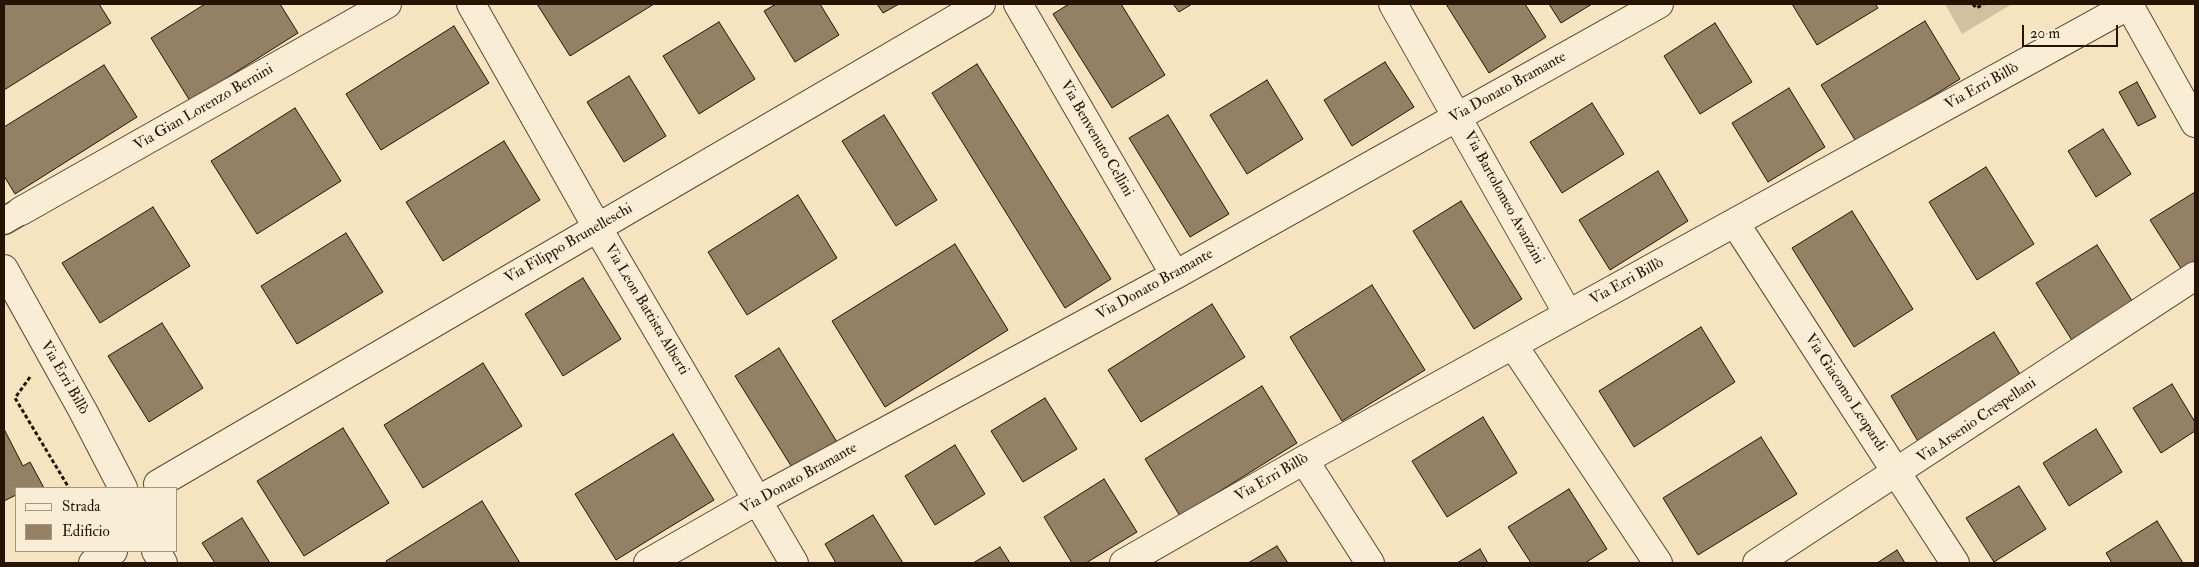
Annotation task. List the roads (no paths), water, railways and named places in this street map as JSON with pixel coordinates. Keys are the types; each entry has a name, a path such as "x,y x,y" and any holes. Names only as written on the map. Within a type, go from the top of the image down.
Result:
{"street":[{"name":"Via Gian Lorenzo Bernini","path":"12,216 387,4"},
{"name":"Via Leon Battista Alberti","path":"471,4 597,227 794,563"},
{"name":"Via Filippo Brunelleschi","path":"158,484 981,4"},
{"name":"Via Benvenuto Cellini","path":"1018,4 1176,275"},
{"name":"Via Bartolomeo Avanzini","path":"1393,4 1568,314"},
{"name":"Via Donato Bramante","path":"648,563 758,500 1176,275 1456,116 1659,4"},
{"path":"2130,4 2195,122"},
{"name":"Via Erri Billò","path":"1124,563 1304,460 2130,4"},
{"name":"Via Giacomo Leopardi","path":"1735,223 1955,563"},
{"name":"Via Erri Billò","path":"4,269 84,411 122,487"},
{"name":"Via Arsenio Crespellani","path":"1757,563 1897,474 2195,276"},
{"path":"1513,345 1658,563"},
{"path":"1304,460 1370,563"},
{"path":"93,563 111,552"},
{"path":"157,552 163,563"}]}
